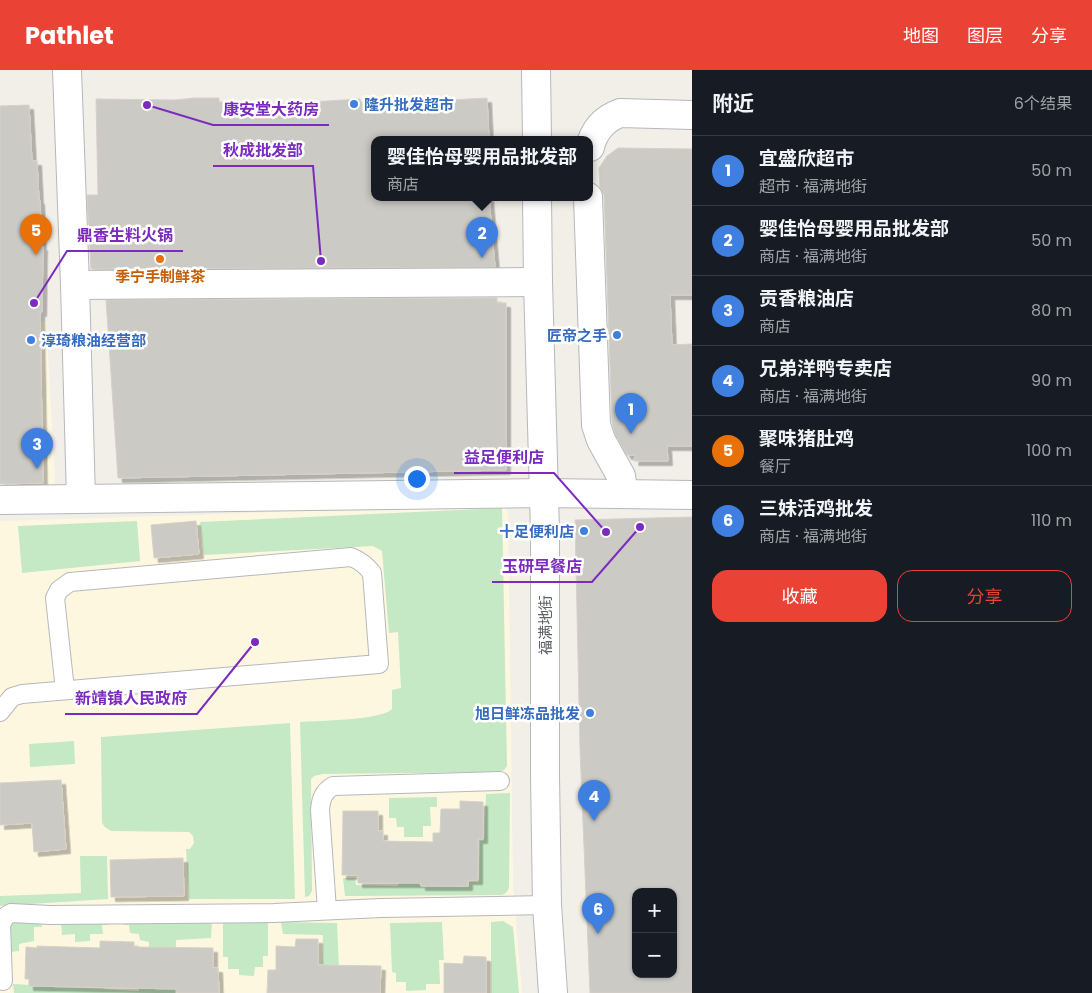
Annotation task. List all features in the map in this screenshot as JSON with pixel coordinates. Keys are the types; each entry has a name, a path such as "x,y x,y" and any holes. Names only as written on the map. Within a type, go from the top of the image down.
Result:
{"street":[{"path":"66,70 81,498"},
{"path":"536,70 537,136"},
{"path":"593,138 602,124 620,113 692,115"},
{"name":"福满地街","path":"537,201 544,493 547,905 554,993"},
{"path":"588,201 596,425 601,440 621,476 624,494"},
{"path":"75,285 538,282"},
{"path":"0,500 544,493 692,495"}],"lane":[{"path":"0,712 12,697 22,694 379,664 372,573 360,560 351,557 70,582 59,590 55,598 65,690"},
{"path":"326,910 320,810 321,800 326,790 333,786 500,781"},
{"path":"3,981 1,924 6,916 11,913 50,915 301,912 381,908 547,905"}],"shaded area":[{"path":"0,321 46,321 55,478 53,485 46,489 0,489"},
{"path":"497,503 505,506 508,512 513,886 522,993 0,993 0,521"}],"green space":[{"path":"502,508 507,766 504,770 498,772 323,774 314,776 311,779 312,891 309,896 305,897 300,722 363,718 386,713 392,709 392,690 401,688 398,632 389,633 382,551 373,546 204,555 200,522"},
{"path":"137,521 140,561 22,573 18,526"},
{"path":"290,723 295,899 189,899 186,849 190,849 194,843 193,836 189,832 111,831 102,823 101,737"},
{"path":"74,741 75,764 30,767 29,744"},
{"path":"510,793 509,888 506,893 502,895 345,896 343,878 355,878 356,885 398,886 399,880 419,880 420,886 469,887 469,882 479,882 480,841 484,840 486,794"},
{"path":"437,797 437,807 430,807 431,826 423,826 423,837 404,837 404,827 397,827 396,818 389,818 389,798"},
{"path":"80,856 107,856 108,899 0,906 0,896 81,893"},
{"path":"108,920 108,925 102,925 103,934 90,934 90,941 75,942 75,934 62,935 61,922"},
{"path":"14,921 41,922 42,927 34,927 34,941 19,944 19,951 11,952 9,926"},
{"path":"123,921 212,921 211,938 176,940 175,993 14,993 13,984 139,991 139,982 157,949 149,947 149,942 140,940 139,934 130,933 129,925 123,925"},
{"path":"503,921 513,927 519,993 491,993 491,922"},
{"path":"223,922 268,923 268,956 263,956 263,967 255,967 254,976 239,975 239,969 228,969 228,957 223,957"},
{"path":"281,922 337,923 340,993 321,993 323,935 283,934"},
{"path":"442,922 444,960 439,960 440,984 426,984 426,990 406,991 406,982 396,982 396,973 392,972 390,923"}],"building":[{"path":"219,98 219,102 245,102 245,104 310,103 360,99 361,102 487,98 489,136 371,136 371,201 489,201 495,267 91,269 87,195 98,195 96,99 175,100"},
{"path":"29,105 32,161 37,161 43,246 42,312 40,312 43,483 0,484 0,106"},
{"path":"618,148 692,149 692,295 670,295 672,345 692,344 692,446 667,446 668,461 634,461 635,455 627,455 615,434 612,422 604,196 600,187 599,168 607,156"},
{"path":"497,298 497,303 506,303 506,470 118,478 106,300"},
{"path":"692,517 692,993 590,993 580,749 575,520"},
{"path":"196,521 199,554 154,558 151,525"},
{"path":"61,780 66,849 34,852 32,823 0,825 0,783"},
{"path":"460,801 483,802 483,839 478,839 478,880 468,880 468,886 421,886 421,883 358,883 358,875 342,875 343,811 378,811 378,831 383,831 383,841 433,842 433,833 440,833 441,809 460,809"},
{"path":"183,858 184,896 111,897 110,860"},
{"path":"296,939 318,939 318,965 381,966 380,993 267,993 268,970 276,970 276,946 295,947"},
{"path":"100,941 134,942 134,947 213,948 213,968 218,968 219,993 177,993 178,989 29,986 29,979 25,979 26,947 100,948"},
{"path":"464,956 486,957 486,993 444,993 444,963 463,964"}],"place":[{"name":"隆升批发超市","path":"354,104"},
{"name":"康安堂大药房","path":"147,105"},
{"name":"聚味猪肚鸡","path":"36,255"},
{"name":"婴佳怡母婴用品批发部","path":"482,258"},
{"name":"季宁手制鲜茶","path":"160,259"},
{"name":"秋成批发部","path":"321,261"},
{"name":"鼎香生料火锅","path":"34,303"},
{"name":"匠帝之手","path":"617,335"},
{"name":"淳琦粮油经营部","path":"31,340"},
{"name":"宜盛欣超市","path":"631,434"},
{"name":"贡香粮油店","path":"37,469"},
{"name":"玉研早餐店","path":"640,527"},
{"name":"十足便利店","path":"584,531"},
{"name":"益足便利店","path":"606,532"},
{"name":"新靖镇人民政府","path":"255,642"},
{"name":"旭日鲜冻品批发","path":"590,713"},
{"name":"兄弟洋鸭专卖店","path":"594,821"},
{"name":"三妹活鸡批发","path":"598,934"}]}
